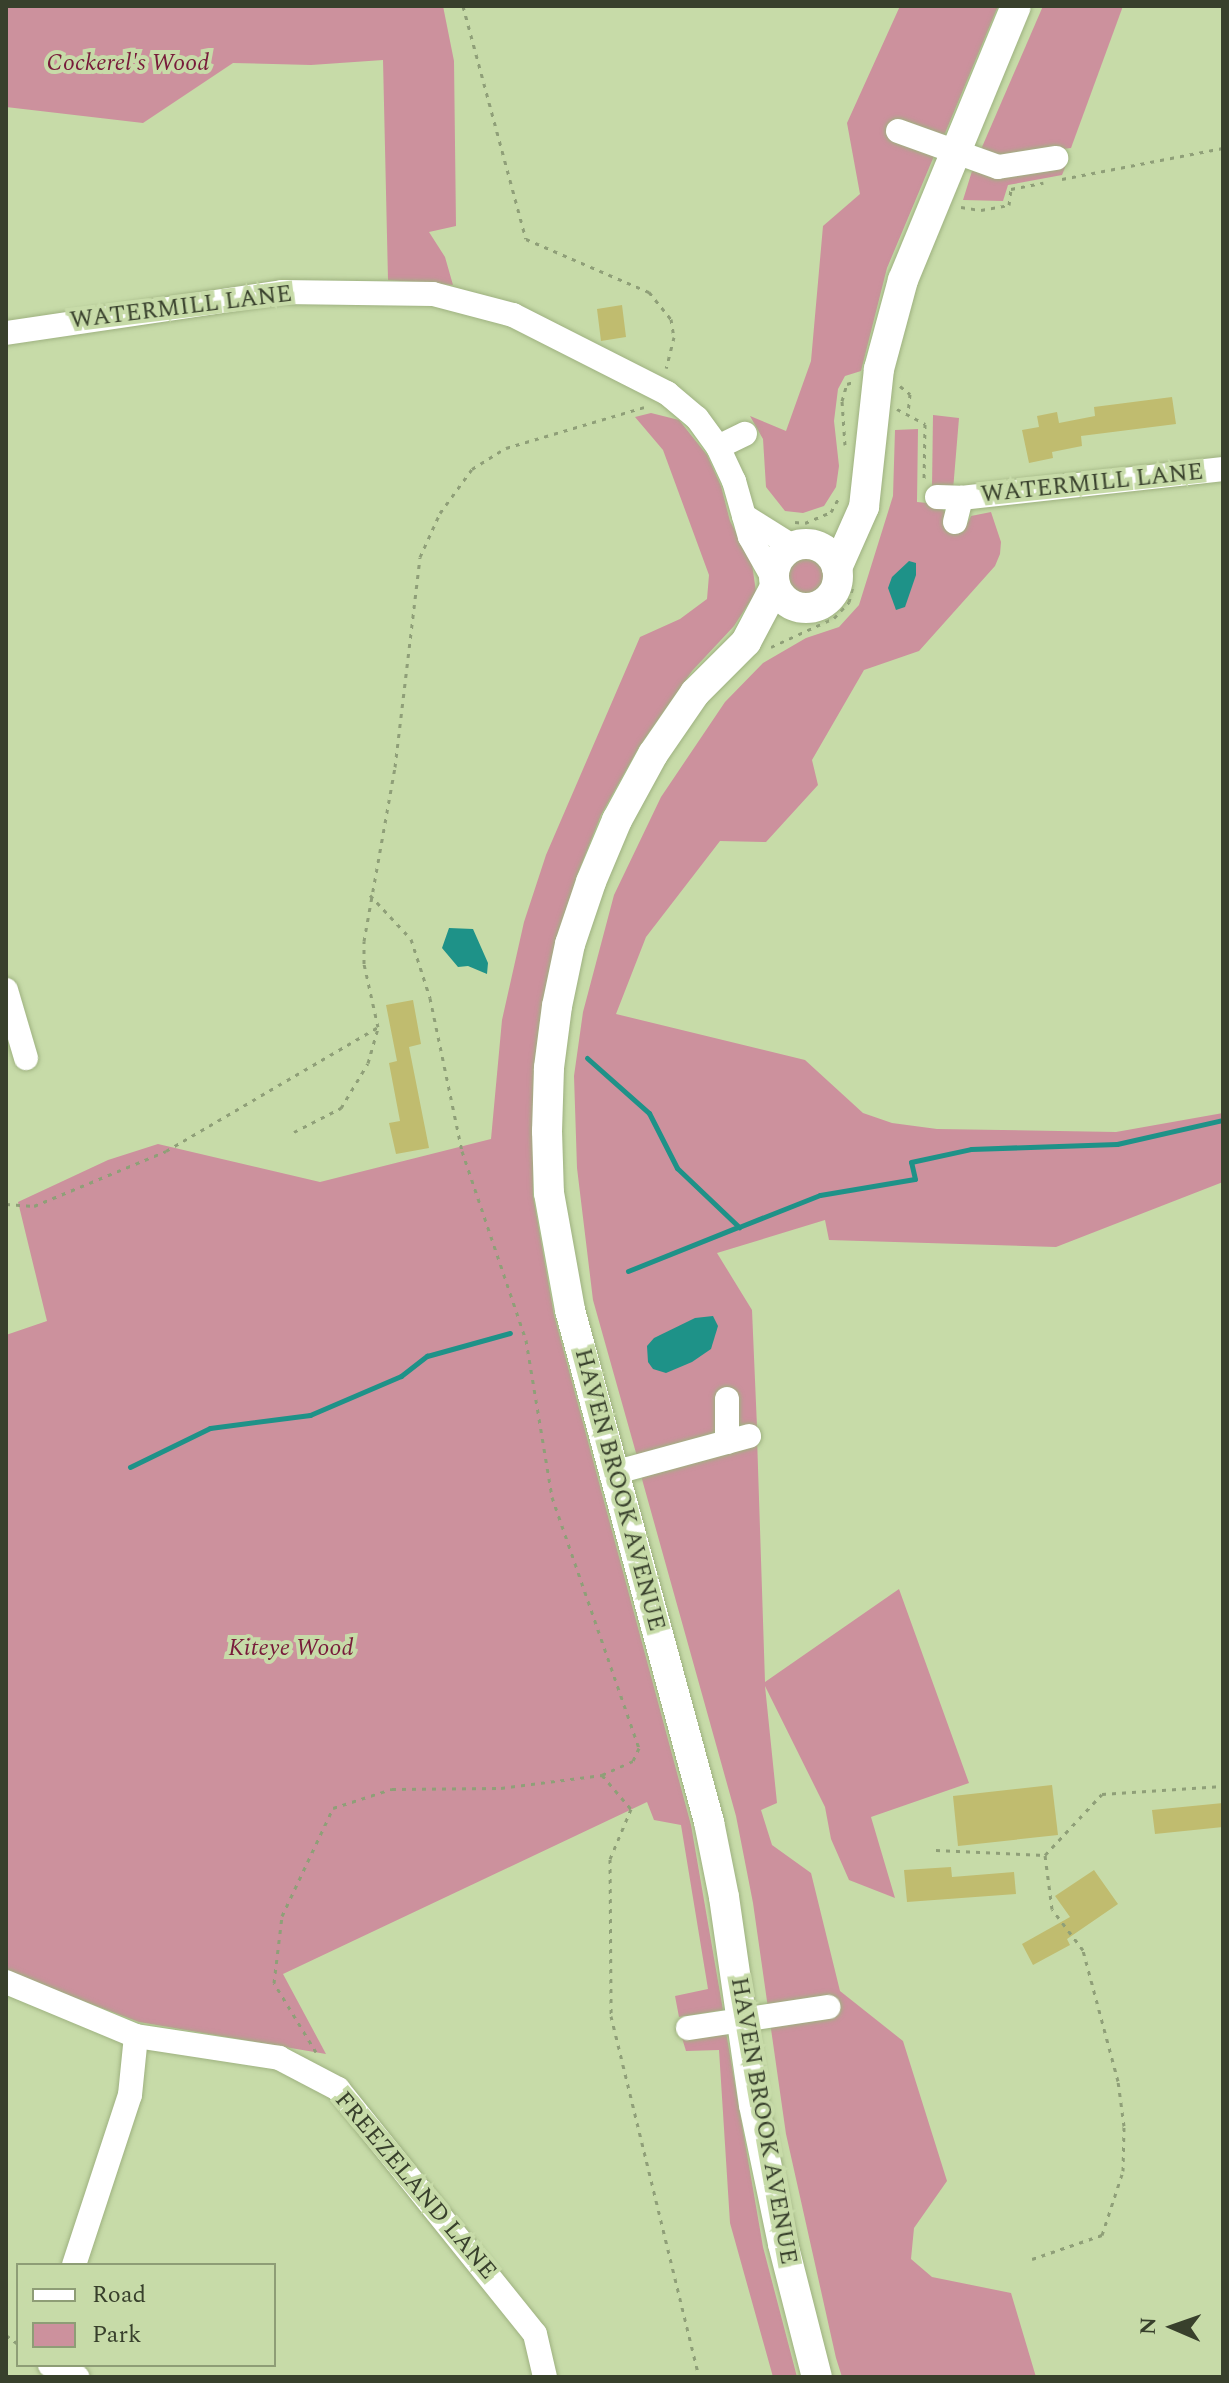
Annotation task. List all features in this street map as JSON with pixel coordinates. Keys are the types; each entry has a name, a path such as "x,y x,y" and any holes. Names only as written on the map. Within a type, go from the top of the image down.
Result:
{"main road":[{"path":"846,574 854,498 879,369 903,280 1016,6"},
{"path":"846,574 839,577 832,595 811,608 787,602 774,582 778,559 799,537 854,498"},
{"path":"799,537 828,552 846,574"},
{"name":"HAVEN BROOK AVENUE","path":"755,646 774,582"},
{"name":"HAVEN BROOK AVENUE","path":"811,608 755,646 695,693 653,754 617,820 570,944 557,1006 549,1068 549,1193 570,1310 709,1822 754,2105 783,2244 817,2377"}],"street":[{"path":"898,131 998,167 1059,168"},
{"name":"WATERMILL LANE","path":"6,333 282,292 433,294 513,315 667,393 697,418 718,447 734,481 750,537 774,582"},
{"path":"718,447 745,434"},
{"name":"WATERMILL LANE","path":"955,522 949,498 1223,469"},
{"path":"744,516 799,537"},
{"path":"6,990 26,1058"},
{"path":"613,1473 738,1439 727,1399"},
{"name":"FREEZELAND LANE","path":"6,1982 136,2036 279,2058 338,2089 535,2334 545,2377"},
{"path":"688,2028 828,2007"},
{"path":"75,2263 130,2095 136,2036"},
{"path":"54,2367 77,2377"}],"path":[{"path":"294,1132 341,1108 368,1063 378,1027 364,964 370,895 395,767 420,557 440,513 472,469 506,448 645,407 667,393 663,378 674,337 671,319 649,292 526,239 463,6"},
{"path":"1059,168 1223,148"},
{"path":"949,205 981,210 1009,205 1011,189 1047,182"},
{"path":"845,450 842,401 847,384 862,382"},
{"path":"892,385 905,386 910,394 908,412 925,424 923,494 949,498"},
{"path":"799,537 805,523 854,498"},
{"path":"755,646 834,618 849,602 846,574"},
{"path":"338,2089 274,1983 282,1916 333,1808 392,1789 501,1788 602,1775 633,1761 639,1748 552,1497 526,1340 462,1151 425,983 411,939 370,895"},
{"path":"6,1204 34,1206 166,1151 378,1027"},
{"path":"602,1775 631,1809 610,1859 611,2016 699,2377"},
{"path":"936,1850 1045,1855 1102,1794 1223,1786"},
{"path":"1032,2259 1102,2235 1123,2171 1124,2156 1118,2081 1083,1950 1052,1909 1045,1855"}],"green space":[{"name":"Cockerel's Wood","path":"6,6 443,6 454,61 456,226 429,232 445,257 453,285 388,280 383,60 311,65 233,63 143,123 6,107"},
{"path":"900,6 998,6 943,138 896,119 888,135 934,156 887,268 861,371 845,376 838,389 834,421 839,466 836,487 824,506 803,513 785,511 766,487 763,439 750,416 786,431 811,361 823,226 860,194 847,123"},
{"path":"1043,6 1123,6 1071,148 1000,157 979,154"},
{"path":"1066,165 1062,175 1008,185 1003,201 963,200 972,171 999,175"},
{"name":"Kiteye Wood","path":"651,413 679,420 707,455 721,486 730,521 752,564 756,592 734,626 692,671 639,747 601,815 576,878 542,1005 534,1071 533,1195 554,1315 691,1825 723,2010 679,2017 675,1996 708,1989 681,1825 654,1820 647,1802 283,1974 326,2054 139,2022 6,1972 6,1335 47,1321 18,1202 108,1160 158,1144 320,1182 491,1139 502,1020 524,922 546,855 640,637 680,619 707,599 709,575 663,450 635,417"},
{"path":"933,415 959,418 953,490 932,488"},
{"path":"918,429 917,502 938,504 946,513 944,526 963,532 971,516 991,512 1001,542 995,566 919,651 864,670 812,760 818,785 766,842 720,841 646,937 616,1014 805,1060 863,1113 892,1123 937,1129 1116,1132 1223,1113 1223,1182 1056,1247 829,1240 825,1220 717,1253 752,1310 757,1427 716,1435 638,1460 593,1300 577,1168 574,1076 583,1012 614,895 661,797 725,702 763,663 806,638 839,627 859,605 893,496 895,430"},
{"path":"806,552 823,559 830,576 823,593 806,600 789,593 782,576 789,559"},
{"path":"757,1437 765,1682 899,1589 969,1783 871,1817 895,1898 849,1880 831,1839 825,1807 765,1686 777,1803 761,1810 772,1845 811,1873 840,1991 903,2041 947,2181 914,2228 911,2259 932,2277 1011,2293 1036,2377 842,2377 836,2358 786,2134 753,1903 736,1816 640,1472"},
{"path":"726,2032 763,2247 797,2377 773,2377 730,2223 719,2050 686,2051 682,2038"}],"water":[{"path":"909,561 916,563 916,575 905,607 896,610 888,588 892,577"},
{"path":"449,928 473,929 488,963 487,974 468,966 458,967 442,948"},
{"path":"713,1316 718,1326 711,1349 692,1362 666,1373 653,1369 648,1362 647,1346 654,1338 695,1318"}],"building":[{"path":"622,305 626,337 601,341 597,309"},
{"path":"1172,397 1176,424 1081,436 1082,446 1052,452 1053,458 1029,463 1022,430 1039,427 1037,416 1057,412 1059,423 1095,416 1094,407"},
{"path":"413,1000 421,1044 409,1047 429,1148 396,1154 389,1123 400,1121 389,1063 397,1061 386,1005"},
{"path":"1052,1785 1058,1835 958,1846 953,1796"},
{"path":"1223,1803 1223,1827 1155,1834 1152,1810"},
{"path":"951,1867 952,1877 1014,1872 1016,1894 907,1902 904,1870"},
{"path":"1094,1870 1118,1904 1067,1939 1070,1945 1033,1965 1022,1944 1070,1917 1055,1896"}],"waterway":[{"path":"587,1058 649,1113 677,1168 739,1227 820,1195 915,1179 911,1162 971,1149 1117,1144 1223,1120"},
{"path":"628,1271 738,1227"},
{"path":"130,1467 210,1428 310,1415 401,1376 427,1356 510,1333"}]}
